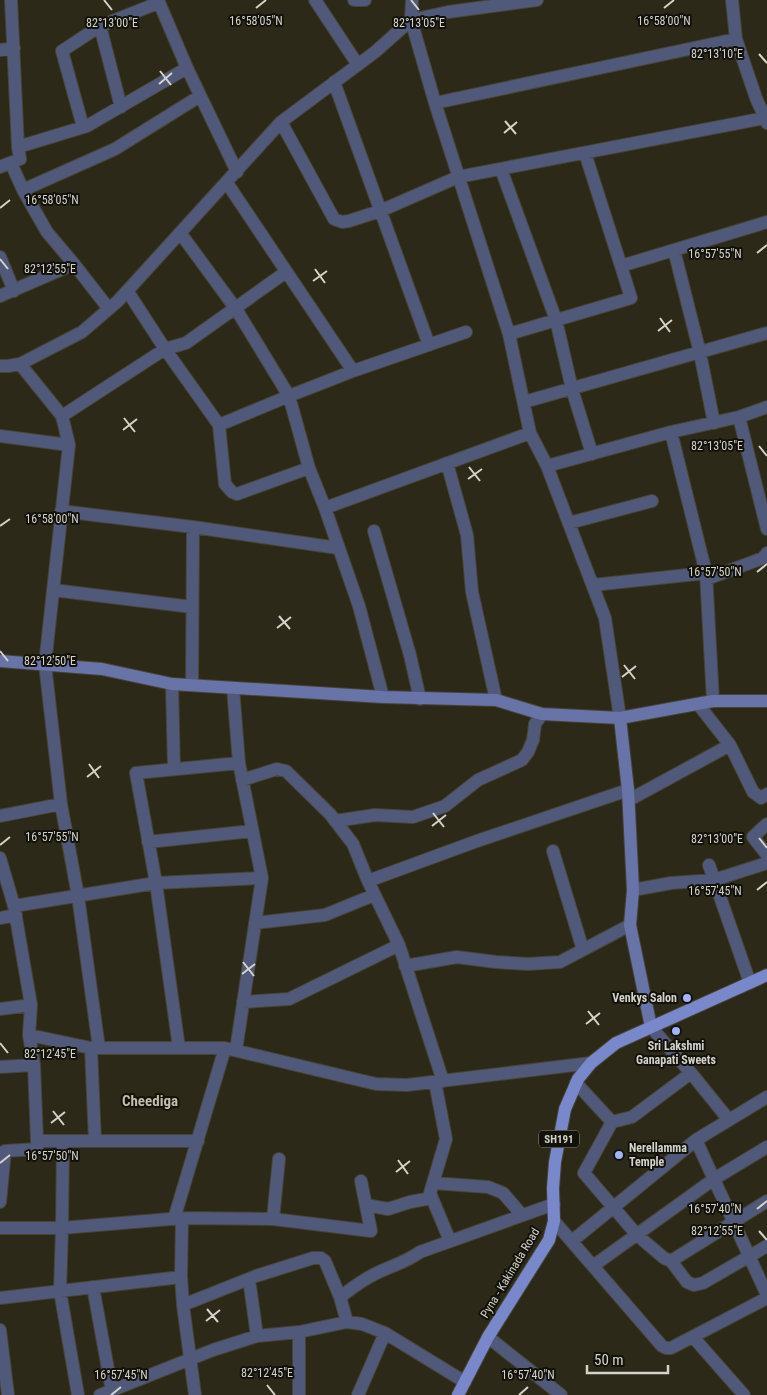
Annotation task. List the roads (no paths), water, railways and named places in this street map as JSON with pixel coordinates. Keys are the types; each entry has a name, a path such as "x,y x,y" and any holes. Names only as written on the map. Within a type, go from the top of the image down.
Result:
{"main road":[{"name":"Pyna - Kakinada Road","path":"458,1395 488,1337 549,1240 554,1221 555,1162 565,1109 576,1084 591,1063 616,1043 767,976"}],"street":[{"path":"11,0 20,159 5,165 47,232 109,309"},
{"path":"314,0 358,65"},
{"path":"354,0 365,0"},
{"path":"412,0 411,20 458,177 509,334 530,434 547,466 605,618 620,718 628,795 633,890 630,925 651,1027 692,1073 729,1120"},
{"path":"281,122 334,219 342,222 380,211 458,177 766,120 761,96 736,39 732,0"},
{"path":"0,366 20,364 82,332 128,292 281,122 358,65 411,20 448,6 532,1"},
{"path":"83,127 62,51 100,26 158,2 200,96 237,172"},
{"path":"100,26 121,106"},
{"path":"435,103 736,39"},
{"path":"0,50 14,48"},
{"path":"18,147 83,127 187,68"},
{"path":"334,82 429,345"},
{"path":"22,190 115,149 200,96"},
{"path":"509,334 631,298 584,153"},
{"path":"501,169 556,320 572,389 592,454"},
{"path":"227,183 354,371"},
{"path":"621,266 767,222"},
{"path":"181,234 236,308 289,396 309,468 359,606 383,697"},
{"path":"674,250 700,354 714,423"},
{"path":"0,257 14,291"},
{"path":"0,296 74,264"},
{"path":"62,416 165,349 186,343 286,272"},
{"path":"128,292 165,349 219,425 225,484 232,492 237,494 309,468"},
{"path":"219,425 354,371 466,332"},
{"path":"524,402 767,334"},
{"path":"20,364 62,416 69,445 44,664 61,804 78,896 95,1048 94,1141"},
{"path":"547,466 671,432 739,417 767,407"},
{"path":"739,417 767,529"},
{"path":"671,432 706,576 713,701"},
{"path":"325,508 530,434"},
{"path":"0,436 69,445"},
{"path":"448,463 467,535 472,592 496,700"},
{"path":"569,523 652,501"},
{"path":"61,512 192,527 338,548"},
{"path":"192,527 192,685"},
{"path":"374,531 410,655 420,699"},
{"path":"593,585 706,576 763,558 767,553"},
{"path":"53,590 192,607"},
{"path":"0,661 102,669 172,684 420,699 496,700 542,714 620,718 713,701 767,700"},
{"path":"172,684 174,769"},
{"path":"195,1395 183,1305 178,1219 198,1140 231,1049 244,1002 262,878 239,763 233,688"},
{"path":"698,704 730,745 753,792 761,798 767,794"},
{"path":"335,821 375,815 413,817 445,806 478,780 522,760 533,740 535,724 542,714"},
{"path":"368,882 477,841 628,795 730,745"},
{"path":"179,1048 156,883 136,773 239,763"},
{"path":"242,780 277,769 286,771 335,821 353,844 368,882 399,945 439,1081 446,1138 430,1193 450,1241"},
{"path":"0,816 61,804"},
{"path":"767,824 753,837 767,854"},
{"path":"148,842 252,831"},
{"path":"553,851 583,950"},
{"path":"0,858 15,910 31,1005 29,1035 34,1065 37,1141 37,1149 3,1150 0,1202"},
{"path":"633,890 671,883 714,880 767,863"},
{"path":"709,865 750,983"},
{"path":"0,918 15,910 78,896 156,883 262,878"},
{"path":"255,923 325,915 374,895"},
{"path":"406,966 457,957 528,964 555,963 630,925"},
{"path":"244,1002 289,999 399,945"},
{"path":"0,1009 31,1005"},
{"path":"29,1035 95,1048 231,1049 376,1084 407,1086 591,1063"},
{"path":"0,1067 34,1065"},
{"path":"692,1073 632,1117 612,1122 584,1174 637,1235 664,1258 671,1261 688,1282 694,1285 702,1283 767,1246"},
{"path":"576,1084 612,1122"},
{"path":"572,1240 696,1140 767,1098"},
{"path":"37,1141 198,1140"},
{"path":"554,1221 662,1346 671,1348 767,1297 696,1140"},
{"path":"63,1141 60,1291 78,1395"},
{"path":"593,1266 714,1179 767,1147"},
{"path":"273,1219 280,1159"},
{"path":"0,1228 62,1228 178,1219 273,1219 371,1231 362,1181"},
{"path":"433,1182 488,1186 503,1193 522,1215"},
{"path":"366,1205 388,1210 410,1202 432,1198"},
{"path":"671,1261 767,1201"},
{"path":"340,1297 360,1281 408,1261 420,1252 554,1204"},
{"path":"183,1305 249,1279 313,1258 321,1258 325,1261 340,1297 346,1322"},
{"path":"0,1298 181,1277"},
{"path":"249,1279 257,1336"},
{"path":"93,1287 106,1393 213,1350 257,1336 299,1332 346,1322 362,1324 385,1333 465,1382"},
{"path":"0,1331 8,1395"},
{"path":"299,1332 299,1395"},
{"path":"358,1395 385,1333"},
{"path":"693,1336 744,1395"},
{"path":"488,1337 561,1395"}],"place":[{"name":"Venkys Salon","path":"687,998"},
{"name":"Sri Lakshmi Ganapati Sweets","path":"676,1031"},
{"name":"Nerellamma Temple","path":"619,1155"}],"district":[{"name":"Cheediga","path":"150,1101"}]}
